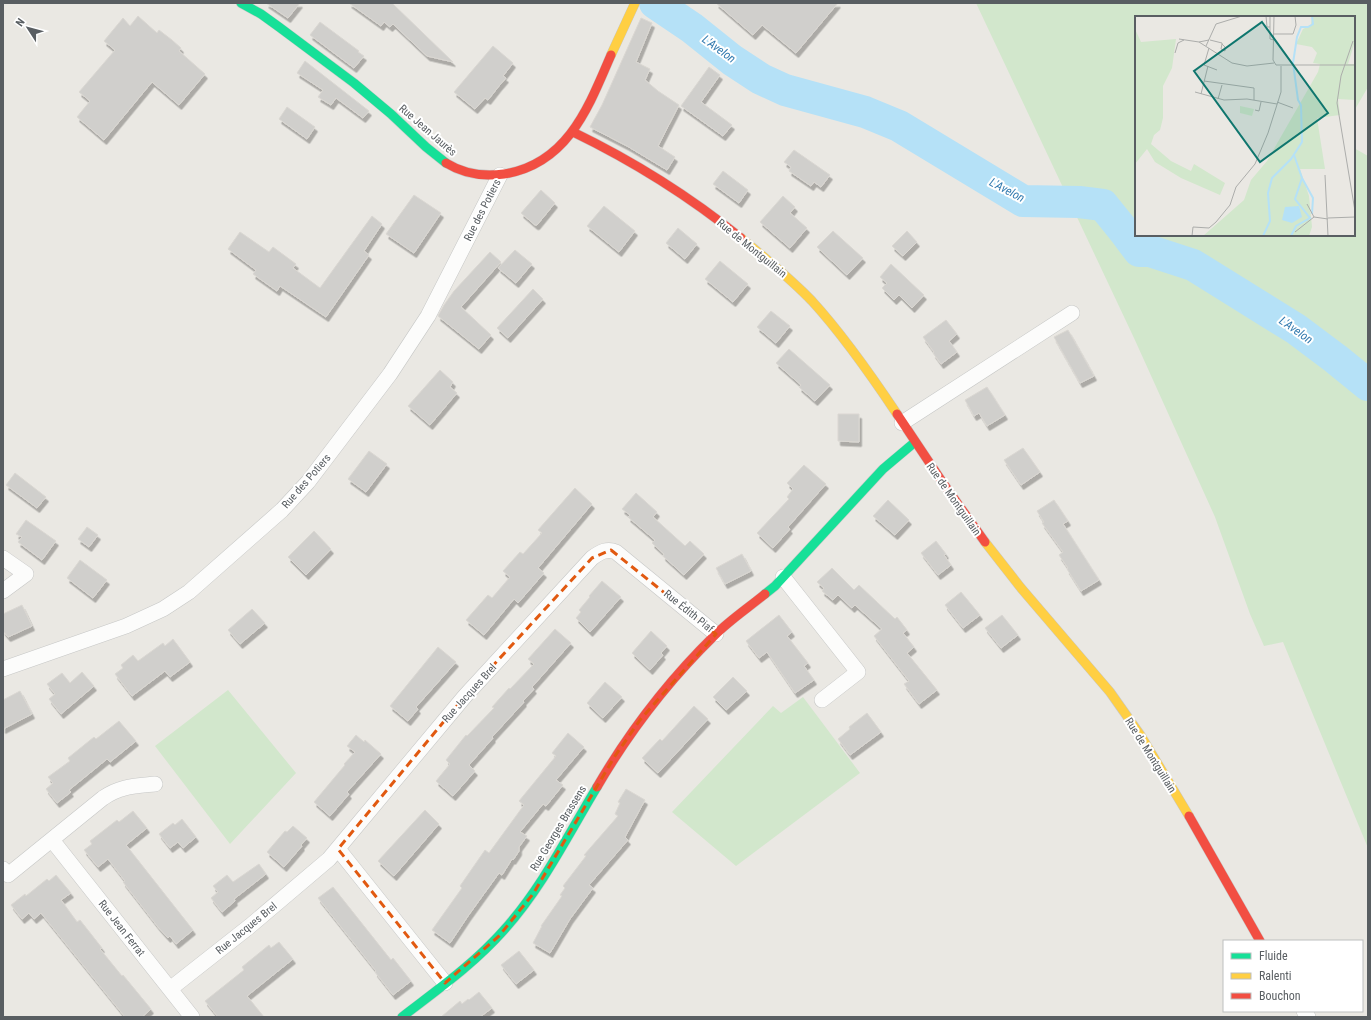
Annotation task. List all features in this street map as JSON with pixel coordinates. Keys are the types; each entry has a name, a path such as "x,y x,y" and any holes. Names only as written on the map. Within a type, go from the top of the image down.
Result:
{"street":[{"name":"Rue Jean Jaurès","path":"240,3 266,17 333,67 391,114 433,152 451,166 464,172 500,175 525,168 540,161 562,144 572,132 588,107 634,6"},
{"name":"Rue de Montguillain","path":"572,132 612,151 668,184 725,225 802,290 827,319 853,351 943,484 987,544 1021,588 1069,642 1121,707 1164,774 1259,940"},
{"name":"Rue des Potiers","path":"3,669 106,634 163,609 189,592 282,510 326,460 390,374 419,331 500,175"},
{"path":"902,423 1072,313"},
{"name":"Rue Édith Piaf","path":"611,550 623,557 716,634 775,586 883,469 915,442"},
{"name":"Rue Jacques Brel","path":"170,989 244,931 309,877 338,849 465,696 592,558 604,551 611,550"},
{"path":"3,558 26,574 3,591"},
{"path":"783,578 858,672 822,700"},
{"name":"Rue Georges Brassens","path":"402,1017 485,950 519,913 544,876 626,740 656,700 716,634"},
{"path":"3,869 8,875 103,798 113,792 124,787 155,784"},
{"name":"Rue Jean Ferrat","path":"52,840 192,1017"},
{"path":"338,849 445,983"}],"highlighted area":[{"path":"611,550 716,634 640,720 615,756 533,894 499,936 445,983 338,849 465,696 592,558"}],"green space":[{"path":"976,3 1368,3 1368,87 1355,109 1355,16 1135,16 1135,236 1355,236 1355,149 1368,156 1368,848 1283,642 1264,646 1250,614 1215,517 1134,338"},
{"path":"228,690 296,773 230,844 155,746"},
{"path":"803,697 860,773 736,866 672,812 773,706 781,713"}],"building":[{"path":"266,3 300,3 288,18"},
{"path":"349,3 392,3 453,62 427,56 393,24 390,27 384,22 381,26"},
{"path":"716,3 838,3 796,53 762,25 753,35"},
{"path":"138,16 157,33 159,30 172,40 181,48 179,51 205,74 179,105 152,82 104,140 77,117 90,101 79,92 115,50 104,41 123,18 130,26"},
{"path":"641,18 652,23 636,62 650,69 645,80 679,105 658,146 675,157 667,170 627,146 590,127 602,105"},
{"path":"320,22 364,56 354,68 310,35"},
{"path":"493,46 513,63 503,76 506,78 488,100 485,98 475,109 454,92"},
{"path":"305,61 369,111 363,118 336,98 331,105 318,97 323,90 297,73"},
{"path":"709,67 720,75 701,102 732,125 723,136 681,106"},
{"path":"287,107 315,127 307,139 279,119"},
{"path":"794,150 830,175 821,187 814,182 811,186 789,171 791,167 784,162"},
{"path":"723,171 748,190 739,203 713,184"},
{"path":"541,190 555,203 537,225 535,225 521,213"},
{"path":"414,195 441,213 414,253 386,234"},
{"path":"783,196 795,207 790,213 807,228 790,248 760,222"},
{"path":"604,206 635,231 619,252 587,226"},
{"path":"372,216 382,224 364,251 369,255 326,317 280,286 277,291 253,274 256,270 228,249 240,232 269,252 273,247 296,264 293,268 320,288"},
{"path":"678,228 697,244 685,259 666,243"},
{"path":"833,231 863,258 847,275 817,247"},
{"path":"907,231 917,242 903,256 892,246"},
{"path":"515,250 532,264 516,283 498,268"},
{"path":"490,252 501,262 461,307 491,335 479,349 438,316 454,291"},
{"path":"720,261 748,284 733,302 705,279"},
{"path":"891,264 924,295 912,308 899,295 894,300 882,288 887,283 880,277"},
{"path":"533,289 543,299 508,338 497,328"},
{"path":"771,311 790,326 776,343 757,327"},
{"path":"946,320 957,334 949,341 957,352 941,364 923,337"},
{"path":"1068,330 1094,376 1080,383 1054,337"},
{"path":"789,349 830,385 815,401 799,387 801,385 776,363"},
{"path":"440,370 453,382 450,387 457,393 430,425 408,406"},
{"path":"987,387 1005,415 987,426 979,413 974,416 965,400"},
{"path":"838,414 859,414 859,442 838,441"},
{"path":"1023,448 1040,472 1021,485 1004,460"},
{"path":"369,451 387,464 366,492 348,479"},
{"path":"804,465 826,484 788,527 790,529 773,548 757,533 789,499 787,497 793,489 787,483"},
{"path":"15,473 46,497 37,508 6,485"},
{"path":"575,488 592,504 538,568 544,573 518,603 514,599 484,635 466,620 488,595 492,598 510,577 503,571 520,552 523,554 542,533 538,530"},
{"path":"636,493 657,512 653,517 685,546 690,541 704,554 684,575 663,556 664,554 652,543 655,540 628,517 630,515 622,509"},
{"path":"888,500 909,520 895,535 873,516"},
{"path":"1054,500 1068,521 1063,524 1099,580 1081,591 1059,555 1063,552 1042,523 1044,522 1037,511"},
{"path":"26,520 56,541 42,560 18,542 22,537 16,534"},
{"path":"87,527 98,535 89,547 78,539"},
{"path":"314,531 331,549 306,575 288,557"},
{"path":"936,541 946,554 944,555 951,565 938,575 921,553"},
{"path":"742,554 751,571 725,584 716,568"},
{"path":"80,560 107,580 93,598 67,578"},
{"path":"832,568 854,590 859,585 895,619 897,617 907,630 903,633 914,647 907,653 937,690 919,704 904,684 909,681 874,636 882,629 855,605 852,608 838,595 833,600 822,591 824,588 817,582"},
{"path":"602,581 621,597 590,632 576,618 581,612 579,610"},
{"path":"961,592 980,615 963,628 945,605"},
{"path":"22,605 32,626 8,637 3,631 3,614"},
{"path":"252,609 265,623 240,644 228,630"},
{"path":"779,615 792,632 787,636 808,663 804,666 814,680 795,693 767,652 759,658 746,641"},
{"path":"1002,615 1018,635 1001,648 985,628"},
{"path":"555,629 571,643 532,687 534,689 523,701 524,702 469,765 475,771 453,796 436,781 450,764 446,760 466,735 467,736 494,708 492,707 509,688 510,689 534,664 528,659"},
{"path":"651,631 667,646 661,653 663,655 650,670 632,653"},
{"path":"173,639 190,662 170,677 165,671 132,696 115,674 123,668 121,665 133,655 138,661 163,643 165,646"},
{"path":"438,647 456,662 416,707 418,709 408,721 390,706"},
{"path":"82,672 94,686 61,714 49,699 55,694 47,684 62,673 70,683"},
{"path":"733,677 747,691 726,710 713,697"},
{"path":"605,682 622,697 603,718 587,703"},
{"path":"20,691 32,714 3,729 3,700"},
{"path":"694,706 708,719 658,773 642,758 660,739 662,741"},
{"path":"867,713 881,732 850,755 838,739 850,729 849,727"},
{"path":"119,721 136,741 110,762 107,759 69,790 71,792 57,803 46,789 53,783 48,777 70,761 68,758 94,737 96,739"},
{"path":"568,733 584,747 556,780 563,785 546,806 543,804 520,832 527,836 519,847 519,851 502,875 499,873 450,943 432,930 462,888 460,886 485,850 489,853 524,805 519,801 556,756 552,753"},
{"path":"356,735 364,742 365,740 381,754 347,792 349,794 330,816 314,802 355,752 347,746"},
{"path":"626,789 645,800 625,837 628,840 589,885 593,888 570,919 550,953 533,943 541,926 562,896 560,895 565,888 563,886 586,856 584,855 618,816 615,814 620,803 618,802"},
{"path":"425,810 439,824 394,876 378,861"},
{"path":"133,811 147,828 126,845 193,930 176,944 170,936 168,938 158,927 123,882 125,881 108,859 98,867 84,850 92,844 90,841 117,820 119,822"},
{"path":"182,819 196,837 183,848 178,842 170,848 159,834 173,823 175,825"},
{"path":"293,826 307,838 284,867 267,852 285,831 287,832"},
{"path":"259,864 266,874 234,899 235,901 222,912 211,898 218,892 213,886 227,875 233,882"},
{"path":"56,875 71,893 61,900 77,922 80,920 102,948 100,949 151,1009 142,1017 125,1017 41,913 34,919 29,913 22,919 11,905 25,894 26,896 47,879 49,881"},
{"path":"333,887 391,960 393,958 411,981 393,995 375,972 376,971 318,898"},
{"path":"279,942 293,959 247,996 264,1017 218,1017 205,1001 244,970 242,967 269,945 271,948"},
{"path":"519,951 534,970 516,984 501,965"},
{"path":"479,992 492,1008 480,1017 441,1017 460,1001 462,1004"}],"waterway":[{"name":"L'Avelon","path":"655,3 692,28 732,60 761,79 785,90 865,112 899,126 1023,201 1079,202 1103,205 1139,251 1150,251 1193,265 1296,329 1368,385"}],"traffic: fast":[{"path":"241,3 261,14 354,83 446,163"},
{"path":"765,594 775,586 883,469 915,442"},
{"path":"402,1017 468,965 504,930 518,914 542,879 597,787"}],"traffic: slow":[{"path":"611,55 635,3"},
{"path":"741,238 786,276 812,301 857,356 897,414"},
{"path":"985,542 1021,588 1110,692 1141,736 1189,816"}],"traffic: jam":[{"path":"446,163 460,170 474,174 496,175 526,168 545,158 560,145 573,130 594,94 611,55"},
{"path":"573,132 639,167 660,180 741,238"},
{"path":"897,414 985,542"},
{"path":"597,787 622,746 666,688 698,652 721,630 765,594"},
{"path":"1189,816 1259,940"}]}
